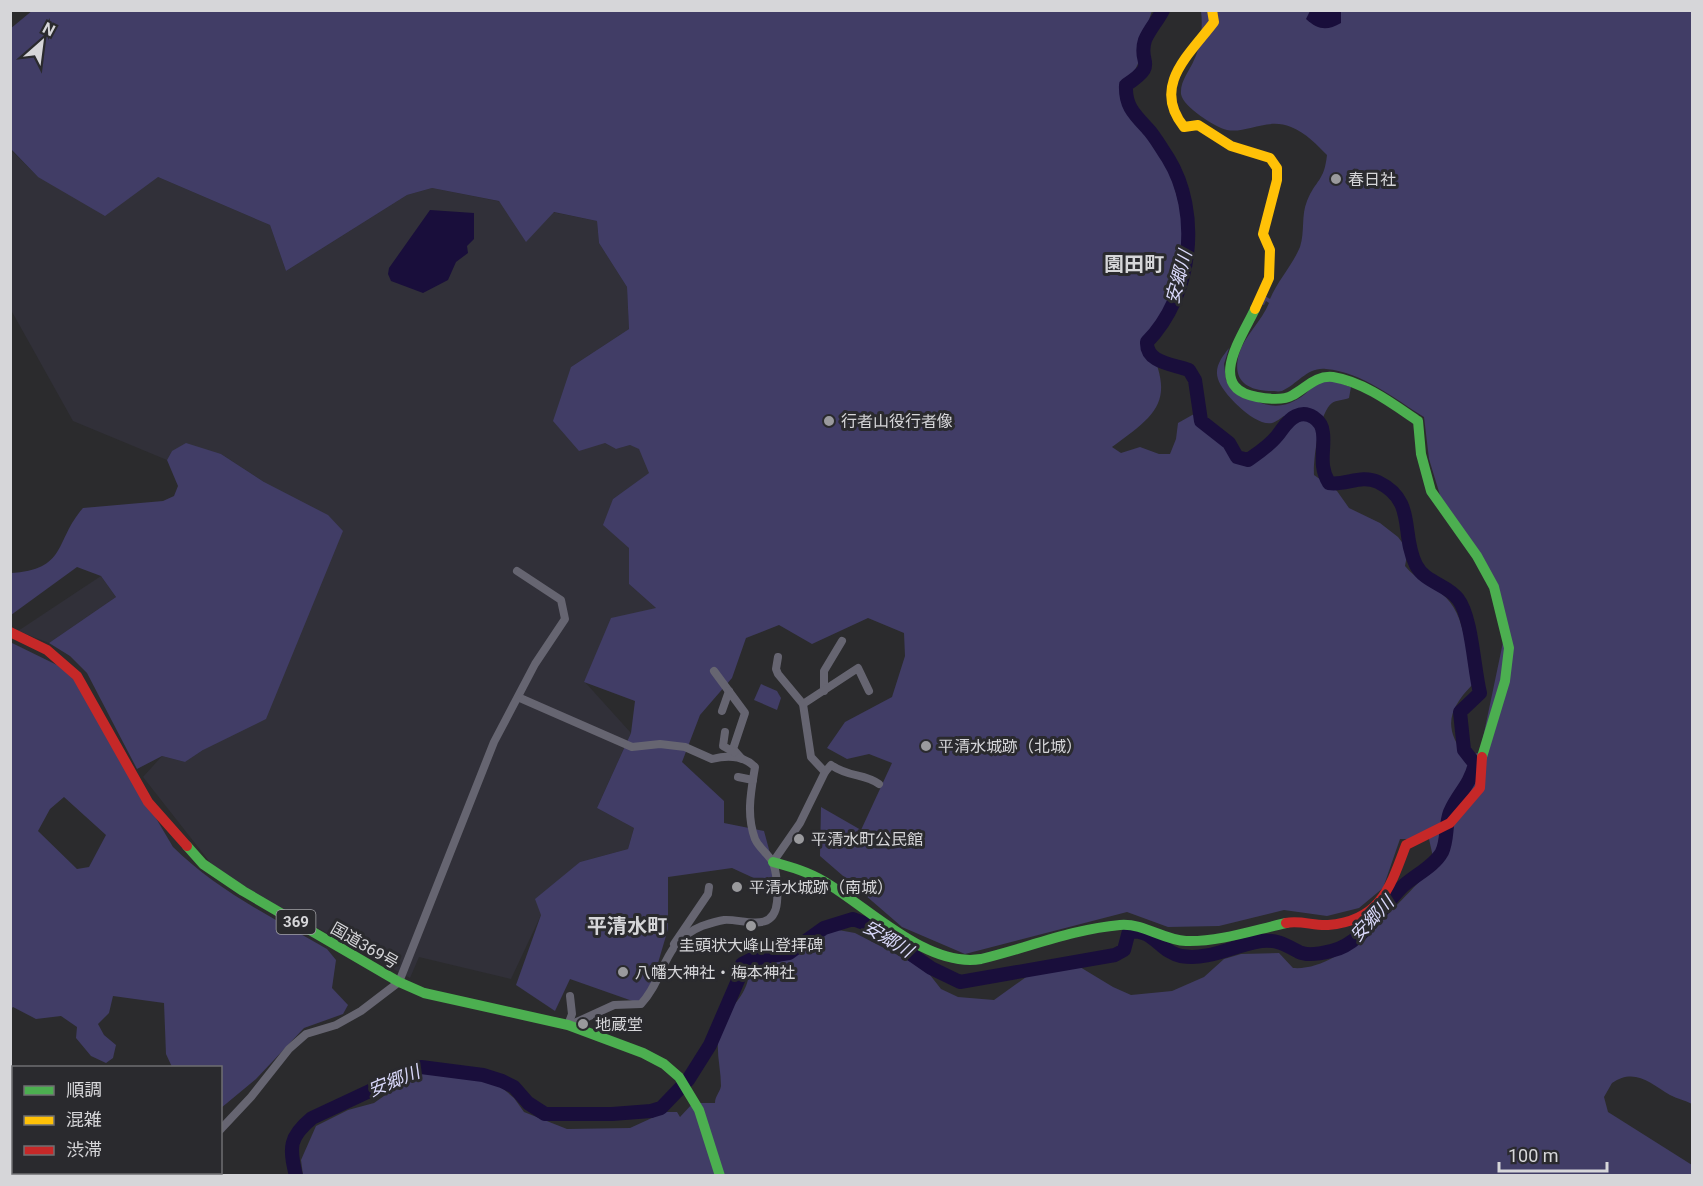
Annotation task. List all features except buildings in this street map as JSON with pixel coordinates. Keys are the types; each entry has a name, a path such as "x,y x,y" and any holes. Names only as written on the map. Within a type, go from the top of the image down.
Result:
{"main road":[{"path":"773,862 791,865 828,884 889,928 925,947 968,961 1108,927 1144,927 1171,939 1205,940 1290,922 1325,926 1361,916 1377,905 1388,892 1406,845 1447,825 1479,788 1482,756 1505,681 1509,648 1497,597 1476,556 1431,491 1421,454 1418,421 1377,394 1332,377 1311,381 1292,396 1276,400 1255,397 1238,390 1230,379 1229,361 1269,278 1270,250 1263,234 1275,188 1277,168 1270,158 1231,146 1198,125 1184,127 1172,116 1167,96 1173,80 1214,22 1212,10"},
{"name":"国道369号","path":"10,632 44,647 64,661 77,676 148,802 203,864 243,891 399,982 424,993 568,1025 643,1053 664,1064 679,1077 698,1108 720,1176"}],"street":[{"path":"222,1128 251,1097 289,1049 306,1034 336,1025 361,1011 399,982 494,742 520,698 535,664 565,619 561,600 517,571"},
{"path":"824,691 824,671 842,641"},
{"path":"778,657 776,669 778,674 803,704 811,757 825,772"},
{"path":"803,704 858,668 869,691"},
{"path":"714,671 745,713 734,740 734,752"},
{"path":"722,711 729,691"},
{"path":"520,698 632,747 668,745 692,749 712,759 722,756 741,758"},
{"path":"672,947 699,927 725,919 756,924 770,918 777,904 773,862 756,841 748,807 754,766 723,746 725,732"},
{"path":"773,862 800,823 825,772 831,765 850,776 870,777 879,784"},
{"path":"738,777 753,780"},
{"path":"568,1025 614,1005 641,1004 648,997 672,947 708,894 709,886"},
{"path":"568,1025 572,1014 570,996"}],"shaded area":[{"path":"33,10 1152,11 1139,62 1124,84 1121,95 1130,116 1156,147 1168,169 1181,215 1183,254 1174,289 1148,344 1161,380 1161,393 1157,404 1151,415 1141,425 1112,447 1121,453 1140,447 1159,454 1170,454 1176,439 1178,423 1194,414 1213,437 1230,450 1239,454 1259,454 1293,421 1284,416 1274,422 1265,423 1248,415 1232,400 1217,375 1219,362 1229,348 1224,364 1226,380 1254,400 1264,404 1284,405 1324,381 1334,381 1351,387 1349,398 1336,401 1327,408 1320,426 1314,475 1337,491 1349,508 1380,523 1398,537 1408,550 1405,566 1442,594 1456,612 1464,636 1472,685 1453,711 1451,728 1466,757 1480,752 1506,628 1490,576 1443,505 1429,459 1424,417 1378,387 1339,371 1319,369 1313,371 1282,391 1253,388 1242,382 1239,376 1237,363 1241,347 1269,303 1266,301 1264,305 1261,304 1265,296 1270,299 1300,247 1305,206 1322,176 1327,155 1306,136 1291,127 1274,124 1234,131 1227,130 1208,121 1187,105 1181,89 1198,49 1202,29 1201,11 1692,11 1692,1104 1635,1077 1620,1078 1612,1083 1604,1097 1608,1112 1692,1165 1692,1175 303,1175 301,1160 316,1126 348,1110 374,1103 418,1072 481,1080 501,1087 514,1098 524,1112 567,1129 630,1128 665,1112 677,1112 680,1117 693,1103 715,1103 721,1086 718,1044 720,1028 742,994 749,975 763,964 779,962 800,953 823,933 833,929 855,933 911,962 930,975 941,989 958,997 994,1000 1029,975 1075,964 1131,995 1172,991 1204,977 1224,959 1241,954 1279,953 1293,968 1312,966 1332,958 1370,931 1435,866 1429,839 1400,839 1383,888 1359,908 1327,916 1284,910 1219,926 1168,927 1127,912 965,954 902,927 820,856 821,807 861,830 892,763 869,754 847,759 827,748 845,722 892,697 905,656 904,633 868,618 812,644 779,625 746,638 732,678 700,715 682,762 724,801 724,823 764,831 780,890 732,868 668,877 668,929 648,997 641,1004 570,979 555,1011 516,985 541,915 535,899 580,862 628,849 634,828 597,808 631,733 635,701 584,682 611,618 656,608 629,584 629,548 603,525 613,499 649,473 639,449 630,445 616,449 605,443 579,451 553,421 571,367 629,329 627,287 599,243 597,221 554,212 526,242 499,201 432,188 407,195 286,271 270,225 158,177 105,216 38,177 11,149 10,29"},
{"path":"1310,11 1341,11 1341,23 1327,28 1319,27 1306,19"},
{"path":"10,149 38,177 158,177 270,225 286,271 407,195 432,188 597,221 599,243 627,287 629,329 571,367 605,443 616,449 630,445 639,448 650,473 613,499 629,548 629,584 657,609 584,681 631,733 597,808 634,828 628,849 580,862 541,915 511,979 419,957 410,978 220,875 143,777 162,756 185,762 203,750 264,482 221,454 172,451 167,460 73,421 11,310"},
{"path":"430,210 474,213 474,239 467,246 468,253 456,262 448,280 423,293 391,281 388,274 389,268"},
{"path":"186,443 221,454 264,482 328,515 343,531 266,719 203,750 185,762 162,756 137,769 87,673 70,656 49,643 116,597 101,576 77,567 11,615 10,573 29,571 51,560 83,508 163,501 174,496 178,486 167,460 172,451"},
{"path":"101,576 116,597 49,643 18,631"},
{"path":"10,642 57,665 72,676 173,847 190,863 227,890 327,949 336,960 332,988 348,1005 343,1014 304,1028 256,1079 222,1107 222,1066 172,1066 166,1054 164,1003 113,996 109,1013 98,1024 104,1035 116,1045 113,1058 106,1063 91,1056 76,1038 77,1027 61,1016 36,1019 13,1007 11,1009","holes":["64,797 106,835 89,867 77,869 38,831 50,809"]},
{"path":"761,684 777,691 781,698 777,710 754,700"},
{"path":"10,1077 12,1077 12,1174 107,1175 11,1176"}],"waterway":[{"name":"安郷川","path":"296,1176 292,1157 293,1143 299,1131 312,1118 421,1067 483,1075 502,1081 514,1087 528,1103 545,1114 612,1114 661,1108 688,1080 710,1045 739,978 742,964 752,959 789,953 824,928 853,919 869,925 931,968 960,982 1115,955 1124,950 1129,931 1145,934 1174,954 1181,956 1202,956 1261,941 1281,943 1302,953 1315,954 1331,951 1352,942 1401,888 1429,867 1442,852 1450,812 1470,778 1475,764 1464,750 1460,712 1480,693 1470,631 1463,607 1453,594 1430,580 1416,565 1411,553 1403,508 1398,498 1390,490 1378,482 1365,479 1329,483 1323,464 1322,428 1314,417 1305,414 1296,416 1270,443 1248,460 1237,457 1229,443 1201,421 1195,380 1189,370 1156,359 1148,349 1147,342 1162,323 1174,302 1187,253 1188,228 1179,180 1155,138 1131,108 1126,92 1126,85 1145,67 1143,54 1145,40 1163,10"}],"traffic: fast":[{"path":"1255,309 1232,360 1230,373 1233,383 1241,392 1261,398 1285,398 1316,380 1333,377 1367,389 1418,421 1421,454 1431,491 1477,556 1494,587 1509,648 1505,681 1482,757"},
{"path":"187,846 203,864 243,891 399,982 424,993 568,1025 643,1053 664,1064 679,1077 699,1110 720,1176"},
{"path":"773,862 819,878 899,934 940,954 961,959 981,959 1067,935 1120,925 1137,927 1178,940 1198,941 1224,938 1286,923"}],"traffic: slow":[{"path":"1212,10 1214,22 1177,72 1172,84 1171,98 1175,112 1184,127 1198,125 1231,146 1270,158 1277,168 1277,180 1263,234 1270,250 1269,278 1255,309"}],"traffic: jam":[{"path":"10,632 47,650 77,676 148,802 187,846"},
{"path":"1286,923 1328,925 1360,917 1371,909 1388,888 1406,845 1450,823 1480,788 1482,757"}],"place":[{"name":"春日社","path":"1336,179"},
{"name":"行者山役行者像","path":"829,421"},
{"name":"平清水城跡（北城）","path":"926,746"},
{"name":"平清水町公民館","path":"799,839"},
{"name":"平清水城跡（南城）","path":"737,887"},
{"name":"圭頭状大峰山登拝碑","path":"751,926"},
{"name":"八幡大神社・梅本神社","path":"623,972"},
{"name":"地蔵堂","path":"583,1024"}],"district":[{"name":"園田町","path":"1134,264"},
{"name":"平清水町","path":"627,926"}]}
